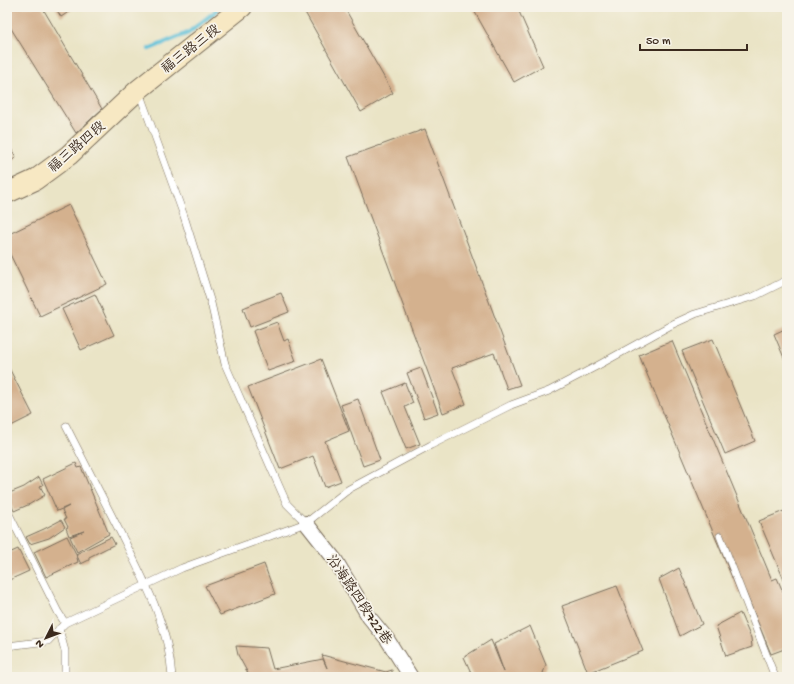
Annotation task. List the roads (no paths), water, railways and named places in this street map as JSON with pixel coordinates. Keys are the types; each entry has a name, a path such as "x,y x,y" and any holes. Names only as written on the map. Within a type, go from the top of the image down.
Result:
{"street":[{"name":"福三路三段","path":"138,90 242,7"},
{"name":"福三路四段","path":"7,193 35,180 69,155 138,90"},
{"name":"沿海路四段722巷","path":"306,523 336,561 369,617 387,639 411,677"}],"lane":[{"path":"138,90 184,216 211,303 225,364 287,504 306,523"},
{"path":"7,646 48,640 65,623 182,568 306,523 349,489 511,405 549,390 589,371 673,324 695,314 755,296 787,280"},
{"path":"66,426 146,585 166,636 171,658 172,677"},
{"path":"7,510 58,612 65,623"},
{"path":"720,536 775,677"},
{"path":"59,629 65,651 65,677"}],"waterway":[{"path":"149,49 188,33 216,11 216,7"}]}
